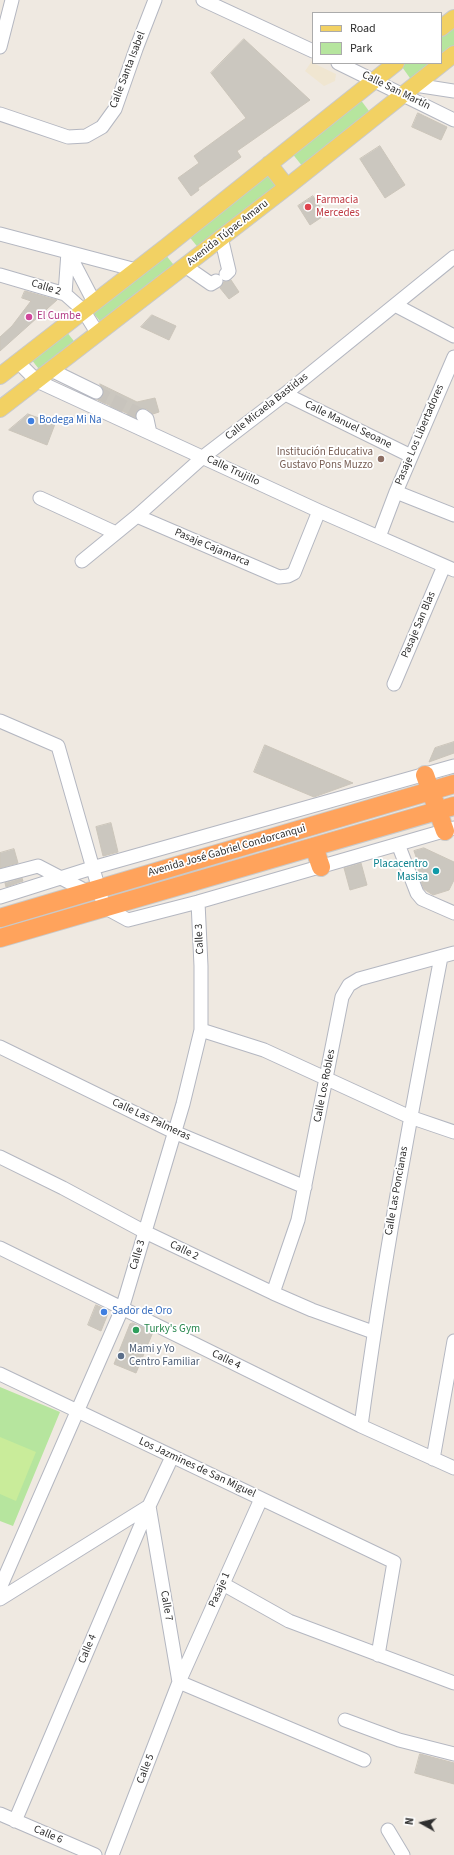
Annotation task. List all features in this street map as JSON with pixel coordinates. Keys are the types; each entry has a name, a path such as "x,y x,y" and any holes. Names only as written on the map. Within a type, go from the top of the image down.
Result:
{"highway":[{"name":"Avenida José Gabriel Condorcanqui","path":"0,918 93,891 428,783 454,784"},
{"path":"428,783 446,808 450,829"},
{"name":"Avenida José Gabriel Condorcanqui","path":"0,938 446,808"},
{"path":"314,847 321,867"}],"main road":[{"path":"442,27 454,18"},
{"name":"Avenida Túpac Amaru","path":"442,64 454,54"},
{"path":"0,376 167,246 395,64"},
{"name":"Avenida Túpac Amaru","path":"0,409 287,187 442,64"},
{"path":"269,164 287,187"},
{"path":"167,246 184,266"}],"street":[{"path":"0,47 12,0"},
{"name":"Calle Santa Isabel","path":"0,114 68,136 86,136 102,127 115,109 155,0"},
{"path":"203,0 312,51"},
{"path":"226,10 235,0"},
{"name":"Calle San Martín","path":"340,64 374,80 409,90 437,111 454,120"},
{"path":"409,90 454,91"},
{"path":"437,111 454,108"},
{"path":"0,234 136,270"},
{"path":"184,266 212,284 229,271 221,237"},
{"path":"65,294 68,252"},
{"path":"68,252 88,306"},
{"name":"Calle Micaela Bastidas","path":"82,561 137,516 203,457 284,394 454,257"},
{"name":"Calle 2","path":"0,275 65,294 88,306 98,334"},
{"path":"395,305 454,336"},
{"name":"Pasaje Los Libertadores","path":"379,537 411,456 454,357"},
{"name":"Calle Trujillo","path":"18,362 37,381 319,511 449,568"},
{"path":"51,370 94,391 76,399"},
{"name":"Calle Manuel Seoane","path":"284,394 411,456"},
{"path":"143,416 147,419 150,433"},
{"path":"396,492 454,515"},
{"path":"40,498 116,533"},
{"name":"Pasaje Cajamarca","path":"137,516 279,576 288,576 294,573 319,511"},
{"name":"Pasaje San Blas","path":"394,684 449,568"},
{"path":"0,721 58,746 92,868 93,891 104,907 128,920 198,902 450,829"},
{"path":"0,897 92,868 428,783 454,766"},
{"path":"398,844 417,893 422,899 454,913"},
{"path":"0,876 38,866 60,878 93,891"},
{"name":"Calle 3","path":"0,1588 122,1309 174,1132 201,1030 201,966 198,902"},
{"name":"Calle Los Robles","path":"273,1293 298,1220 342,998 350,985 359,978 454,954"},
{"name":"Calle Las Poncianas","path":"361,1426 373,1332 410,1117 441,957"},
{"path":"201,1030 264,1050 410,1117 454,1132"},
{"name":"Calle Las Palmeras","path":"0,1047 174,1132 304,1187"},
{"name":"Calle 2","path":"0,1157 63,1188 145,1232 273,1293 312,1310 373,1332"},
{"name":"Calle 4","path":"0,1248 361,1426 454,1468"},
{"path":"433,1459 454,1341"},
{"name":"Los Jazmines de San Miguel","path":"0,1374 394,1562 378,1655"},
{"name":"Calle 4","path":"15,1821 149,1506 172,1457"},
{"name":"Pasaje 1","path":"180,1682 261,1499"},
{"path":"0,1600 149,1506"},
{"name":"Calle 7","path":"149,1506 180,1682"},
{"path":"223,1584 289,1621 454,1683"},
{"path":"180,1682 364,1760"},
{"name":"Calle 5","path":"112,1855 180,1682"},
{"path":"345,1720 400,1740 454,1754"},
{"name":"Calle 6","path":"0,1814 95,1855"},
{"path":"388,1830 403,1855"}],"shaded area":[{"path":"312,61 312,64 336,74 335,81 324,86 305,71"}],"green space":[{"path":"454,23 454,48 442,57 442,32"},
{"path":"400,64 434,64 412,81"},
{"path":"360,99 372,115 303,167 291,152"},
{"path":"268,171 280,187 200,250 188,235"},
{"path":"165,254 177,269 103,325 91,310"},
{"path":"66,331 77,345 42,373 31,359"},
{"path":"0,1387 60,1412 13,1526 0,1521"},
{"path":"0,1437 36,1452 16,1501 0,1494"}],"building":[{"path":"244,39 310,100 237,151 241,157 198,188 199,190 191,196 178,178 199,163 194,156 246,118 211,73"},
{"path":"418,113 447,127 441,140 412,127"},
{"path":"380,146 405,185 385,198 360,159"},
{"path":"313,196 325,215 310,225 298,206"},
{"path":"231,280 239,292 229,299 220,288 224,282"},
{"path":"25,291 57,300 0,351 0,337 12,326 31,301 22,298"},
{"path":"152,315 176,326 169,340 141,327"},
{"path":"100,384 137,402 155,398 159,412 153,414 147,409 140,409 136,412 135,417 98,400 103,396 104,392"},
{"path":"28,414 55,424 47,445 9,430"},
{"path":"454,742 454,753 429,762 435,748"},
{"path":"265,745 353,783 314,797 254,772"},
{"path":"111,823 118,852 103,856 96,827"},
{"name":"Placacentro Masisa","path":"424,848 454,862 454,880 449,890 433,895 424,889 417,872 420,868 414,851"},
{"path":"14,849 18,863 0,868 0,853"},
{"path":"361,863 367,885 350,890 344,868"},
{"path":"22,878 23,881 6,887 5,883"},
{"path":"96,1305 109,1311 101,1331 88,1325"},
{"path":"133,1323 153,1332 136,1373 114,1364 130,1324"},
{"path":"420,1754 454,1763 454,1784 415,1773"}],"tunnel":[{"path":"96,392 143,416"}],"place":[{"name":"Farmacia Mercedes","path":"308,207"},
{"name":"El Cumbe","path":"29,317"},
{"name":"Bodega Mi Na","path":"31,421"},
{"name":"Institución Educativa Gustavo Pons Muzzo","path":"381,459"},
{"name":"Placacentro Masisa","path":"436,871"},
{"name":"Sador de Oro","path":"104,1312"},
{"name":"Turky's Gym","path":"136,1330"},
{"name":"Mami y Yo Centro Familiar","path":"121,1356"}]}
